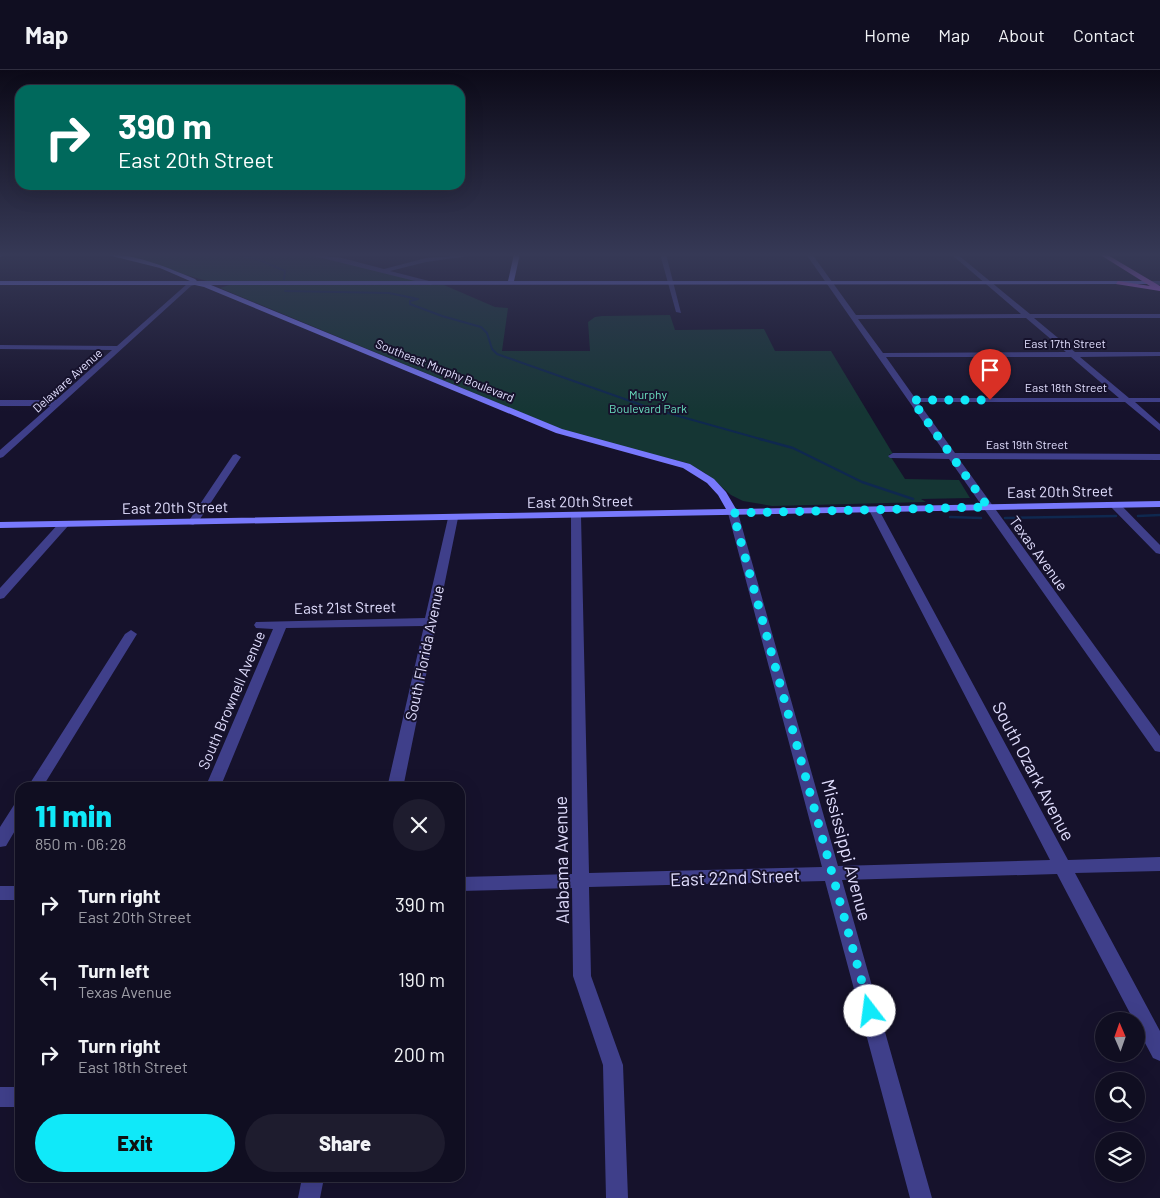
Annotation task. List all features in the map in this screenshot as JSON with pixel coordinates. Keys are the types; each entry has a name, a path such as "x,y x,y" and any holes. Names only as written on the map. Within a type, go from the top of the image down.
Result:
{"main road":[{"name":"Southeast Murphy Boulevard","path":"258,307 559,431 693,468 716,484 733,513"},
{"name":"East 20th Street","path":"0,525 1160,504"}],"street":[{"name":"Delaware Avenue","path":"0,455 166,307"},
{"path":"678,307 679,312"},
{"name":"Texas Avenue","path":"847,307 1160,747"},
{"path":"1018,307 1160,428"},
{"path":"854,317 1160,316"},
{"path":"0,347 120,348"},
{"name":"East 17th Street","path":"881,355 1160,354"},
{"name":"East 18th Street","path":"912,400 1160,400"},
{"path":"0,403 58,403"},
{"name":"East 19th Street","path":"893,456 1160,457"},
{"path":"193,522 236,457"},
{"path":"1116,505 1160,551"},
{"name":"South Ozark Avenue","path":"874,510 1160,1051"},
{"name":"Mississippi Avenue","path":"733,513 921,1198"},
{"name":"Alabama Avenue","path":"576,516 582,976 613,1065 617,1198"},
{"name":"South Florida Avenue","path":"396,782 452,518"},
{"path":"0,595 64,524"},
{"name":"East 21st Street","path":"260,625 430,622"},
{"name":"South Brownell Avenue","path":"215,782 281,625"},
{"path":"38,782 131,634"},
{"path":"0,841 15,818"},
{"name":"East 22nd Street","path":"465,884 1160,864"},
{"path":"0,893 15,893"},
{"path":"0,1098 15,1097"},
{"path":"309,1198 312,1182"}],"green space":[{"name":"Murphy Boulevard Park","path":"265,307 508,308 502,351 590,351 588,322 595,317 602,316 670,315 675,330 764,329 775,351 831,351 893,454 889,454 905,479 959,480 970,498 921,499 926,502 772,506 743,501 731,495 705,473 687,463 575,435"}],"waterway":[{"path":"417,307 481,327 487,333 492,349 497,354 650,408 764,440"},
{"path":"760,439 793,448 862,482 913,499"},
{"path":"1138,516 1160,515"},
{"path":"1005,518 1116,516"},
{"path":"950,517 981,518"}],"route":[{"path":"870,1011 733,513 988,507 912,400 990,400"}]}
